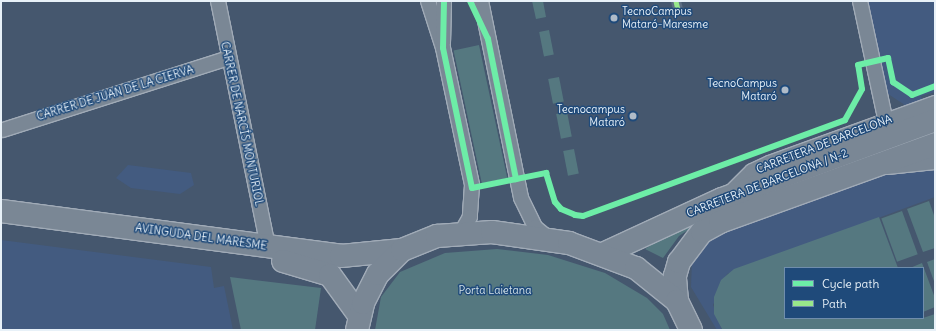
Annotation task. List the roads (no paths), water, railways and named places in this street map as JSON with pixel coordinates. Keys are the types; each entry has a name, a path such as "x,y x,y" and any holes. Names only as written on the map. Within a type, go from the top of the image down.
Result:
{"main road":[{"name":"CARRETERA DE BARCELONA / N-2","path":"603,254 722,199 935,120"},
{"name":"CARRETERA DE BARCELONA / N-2","path":"677,302 677,267 692,241 702,232 720,222 935,144"},
{"name":"AVINGUDA DEL MARESME","path":"1,211 340,256 402,250"},
{"name":"AVINGUDA DEL MARESME","path":"1,226 301,264 330,275 357,325"},
{"path":"357,325 378,274 402,250 421,241 460,234 507,233 548,238 603,254 652,277 677,302 691,330"}],"street":[{"name":"CARRER DE NARCÍS MONTURIOL","path":"218,1 228,58 268,246"},
{"path":"428,1 443,48 472,185 470,217 460,234"},
{"path":"443,48 444,1"},
{"path":"470,1 488,40"},
{"path":"481,1 523,207 535,227 548,238"},
{"path":"860,1 886,122"},
{"name":"CARRER DE JUAN DE LA CIERVA","path":"3,130 228,58"},
{"name":"CARRETERA DE BARCELONA","path":"722,199 752,171 769,163 886,122 935,103"},
{"path":"872,167 935,162"}],"tunnel":[{"path":"676,1 679,14"}],"place":[{"name":"TecnoCampus Mataró-Maresme","path":"614,18"},
{"name":"TecnoCampus Mataró","path":"785,90"},
{"name":"Tecnocampus Mataró","path":"633,116"}],"park label":[{"name":"Porta Laietana","path":"495,290"}]}
